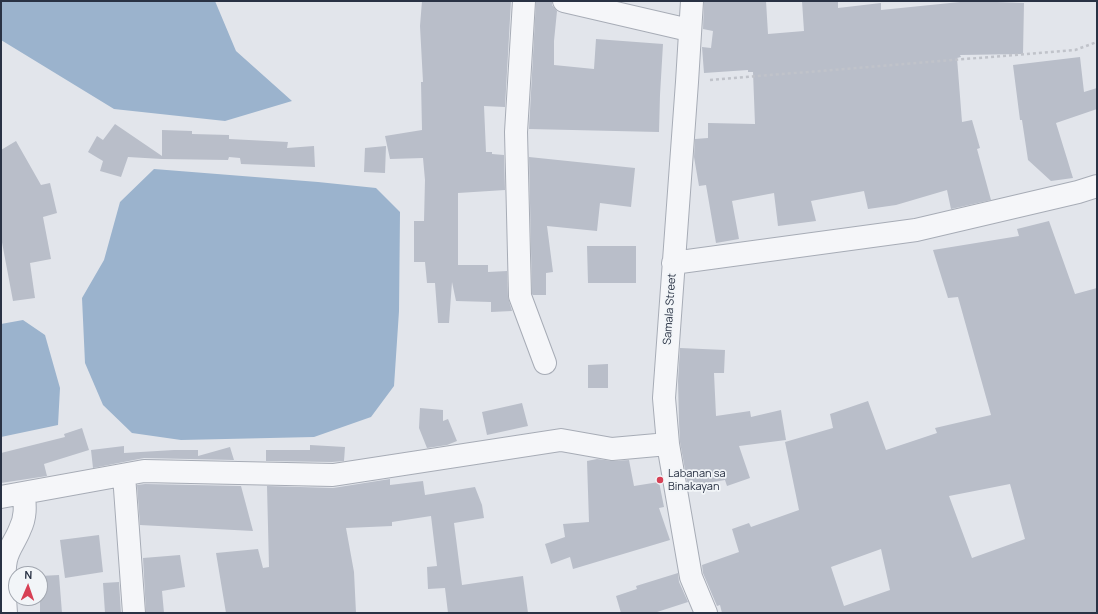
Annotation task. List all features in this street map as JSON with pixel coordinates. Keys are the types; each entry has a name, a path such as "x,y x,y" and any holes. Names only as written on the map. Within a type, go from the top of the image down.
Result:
{"street":[{"path":"524,1 516,132 520,296 545,363"},
{"path":"564,1 689,30"},
{"name":"Samala Street","path":"692,1 664,398 668,444 691,577 706,613"},
{"path":"673,263 916,230 1070,194 1097,186"},
{"path":"1,497 144,472 333,475 561,440 612,449 668,444"},
{"path":"124,475 134,613"},
{"path":"6,613 4,598 6,561 12,543 20,530 26,513 24,493"}],"path":[{"path":"687,82 1075,50 1097,42"}],"water":[{"path":"1,1 215,1 236,51 292,101 225,121 114,109 1,40"},
{"path":"154,169 376,188 400,212 399,311 394,386 371,417 314,437 181,440 132,433 103,405 85,363 82,298 104,260 120,202"},
{"path":"23,320 45,335 60,388 58,425 1,437 1,324"}],"building":[{"path":"422,1 511,1 505,107 484,106 486,152 504,155 505,190 458,193 458,265 488,265 488,272 507,271 508,297 512,311 491,312 491,302 456,301 452,282 449,323 438,323 435,283 427,283 425,262 414,262 414,221 424,221 425,180 423,158 390,159 385,136 422,130 421,82 423,82 420,26"},
{"path":"536,1 552,1 552,5 557,11 554,41 554,65 594,69 596,39 663,44 659,132 529,129"},
{"path":"704,1 766,1 768,34 804,31 802,1 838,1 838,8 881,3 881,10 970,1 1024,3 1023,54 960,55 961,57 957,58 962,122 972,120 980,148 977,149 991,200 951,209 947,190 896,205 868,209 864,191 811,201 816,221 778,226 774,193 732,201 739,239 716,243 706,185 699,186 694,157 695,139 708,138 708,123 755,124 753,72 748,72 748,70 704,73 702,47 711,48 713,31 703,29"},
{"path":"1080,57 1084,92 1097,88 1097,109 1056,123 1073,178 1051,181 1028,160 1022,120 1020,120 1013,65"},
{"path":"115,124 162,156 162,130 192,131 192,134 229,135 229,139 288,142 287,148 314,146 315,167 241,164 240,158 229,157 228,160 128,157 121,177 100,171 103,161 88,152 97,136 103,140"},
{"path":"16,141 41,185 50,183 57,213 43,217 51,259 30,263 35,298 13,301 1,237 1,150"},
{"path":"386,146 385,173 364,172 365,148"},
{"path":"529,157 635,168 631,207 600,203 597,231 547,226 553,272 546,273 546,295 532,294"},
{"path":"1049,221 1075,294 1097,288 1097,613 722,613 720,605 717,606 703,573 702,565 739,552 732,529 749,523 751,527 799,510 785,442 833,428 830,414 868,401 886,450 937,433 935,428 991,415 958,297 948,298 933,250 1019,236 1017,229","holes":["1010,484 1025,539 972,558 949,496","881,549 890,590 844,606 831,567"]},
{"path":"587,246 636,246 636,283 588,283"},
{"path":"680,348 725,350 724,373 714,373 716,416 750,411 751,417 781,410 786,440 739,446 750,478 727,486 725,480 688,486 680,442 678,381"},
{"path":"608,364 608,388 588,388 588,365"},
{"path":"522,403 528,426 487,435 482,412"},
{"path":"420,408 443,410 443,421 448,419 457,441 447,445 427,448 419,428"},
{"path":"82,428 89,450 44,464 47,476 1,483 1,453 65,437 64,434"},
{"path":"310,445 345,447 344,461 266,461 266,450 310,450"},
{"path":"124,446 124,453 198,450 198,456 230,447 234,460 144,458 93,468 91,450"},
{"path":"597,459 613,461 629,460 634,486 659,482 664,507 659,508 670,540 573,569 570,557 551,564 545,544 565,537 563,524 589,522 587,461"},
{"path":"390,479 390,485 423,481 425,495 475,487 482,505 484,518 454,523 462,585 523,576 528,613 448,613 445,588 428,589 427,567 437,566 431,516 392,522 392,526 346,528 354,572 356,613 226,613 216,553 258,549 263,568 269,567 267,486 333,488"},
{"path":"137,485 241,486 253,531 140,525"},
{"path":"99,535 103,572 65,578 60,540"},
{"path":"180,555 185,587 162,591 164,613 146,613 143,558"},
{"path":"678,573 679,582 688,602 654,613 621,613 616,596 637,589 636,586"},
{"path":"59,575 62,613 40,613 40,606 48,606 48,576"},
{"path":"119,582 121,613 105,613 103,583"}],"place":[{"name":"Labanan sa Binakayan","path":"660,480"}]}
